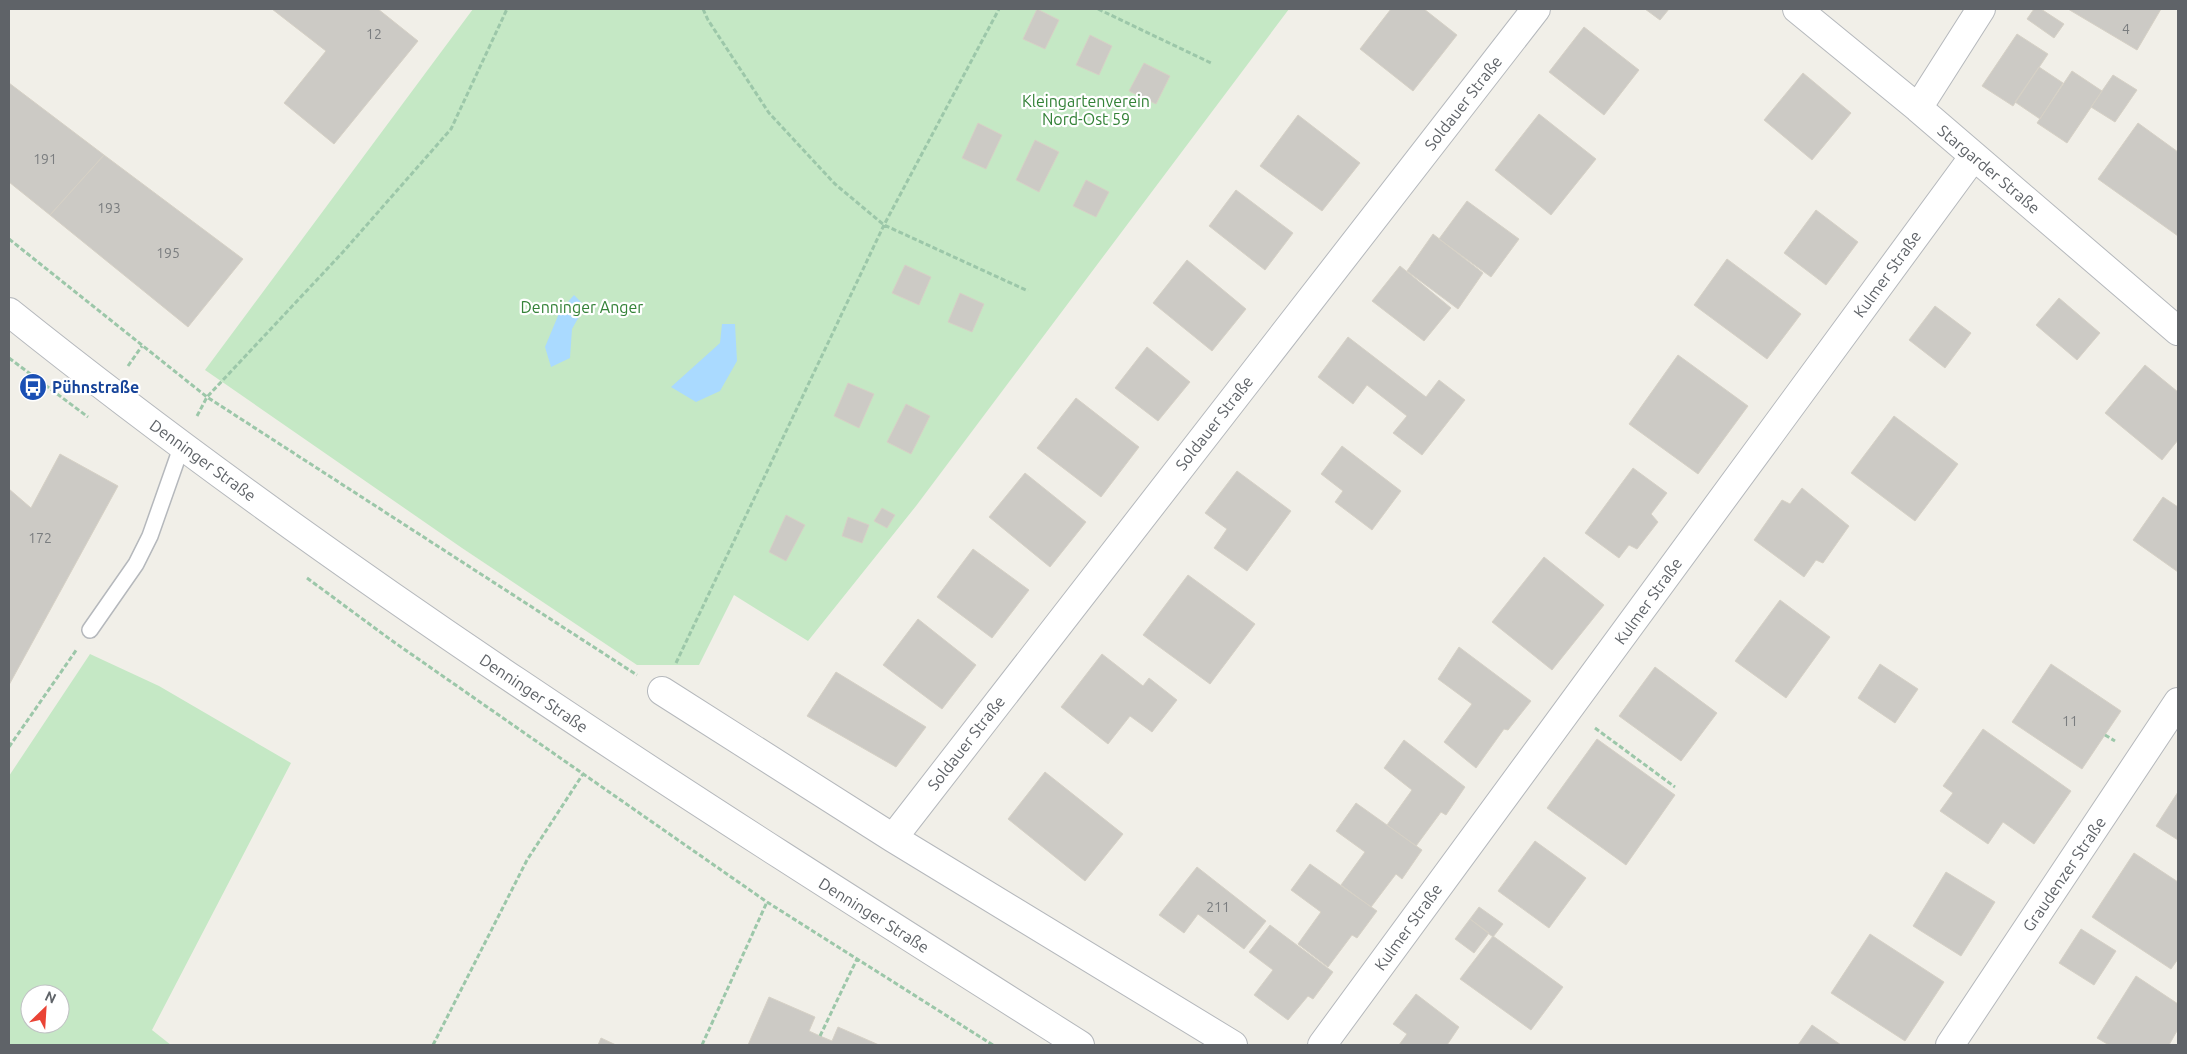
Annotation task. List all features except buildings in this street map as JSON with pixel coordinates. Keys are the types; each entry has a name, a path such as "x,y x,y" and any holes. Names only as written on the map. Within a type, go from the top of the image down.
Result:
{"street":[{"name":"Soldauer Straße","path":"893,838 1536,9"},
{"name":"Stargarder Straße","path":"1797,9 1918,108 2178,331"},
{"path":"1918,108 1981,9"},
{"name":"Kulmer Straße","path":"1322,1045 1974,156"},
{"name":"Denninger Straße","path":"9,312 182,445 411,611 722,818 1080,1045"},
{"path":"662,691 893,838 1233,1045"},
{"name":"Graudenzer Straße","path":"1950,1045 2178,702"}],"lane":[{"path":"90,630 136,564 150,536 182,445"}],"path":[{"path":"182,445 207,397 343,252 451,129 506,9"},
{"path":"703,9 708,20 770,113 835,184 884,225 1028,291"},
{"path":"9,239 207,397 662,691 884,225 999,9"},
{"path":"1098,9 1211,63"},
{"path":"9,747 90,630"},
{"path":"1591,725 1674,787"},
{"path":"433,1045 527,860 584,774"},
{"path":"702,1045 767,902"},
{"path":"820,1036 857,959"}],"green space":[{"name":"Denninger Anger","path":"473,9 1289,9 916,506 808,641 734,595 699,665 637,665 462,548 205,370"},
{"path":"90,654 159,686 291,763 152,1030 171,1045 9,1045 9,776"}],"water":[{"path":"574,295 585,306 572,329 570,358 551,367 545,347 560,311"},
{"path":"722,324 735,324 737,361 720,391 696,402 671,387 720,343"}],"place":[{"name":"Pühnstraße","path":"33,387"}],"park label":[{"name":"Kleingartenverein Nord-Ost 59","path":"1086,110"}]}
